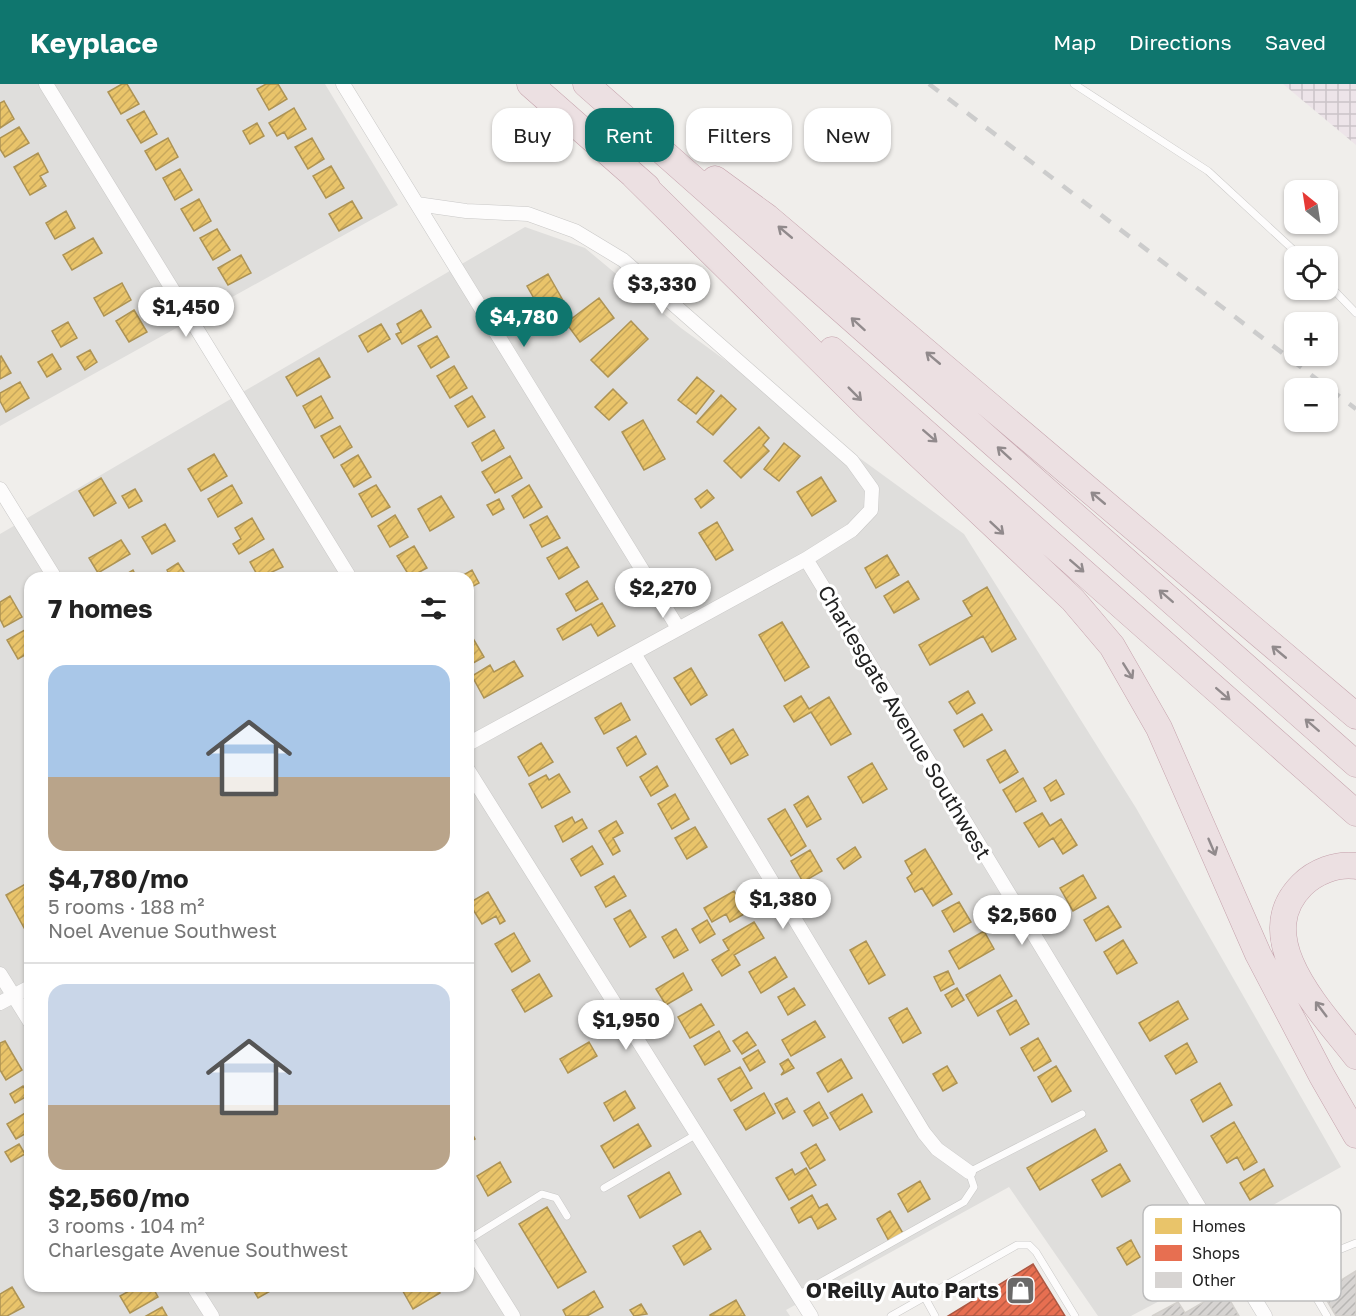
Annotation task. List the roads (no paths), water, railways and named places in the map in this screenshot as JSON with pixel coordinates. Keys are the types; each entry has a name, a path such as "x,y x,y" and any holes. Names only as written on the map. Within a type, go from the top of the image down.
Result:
{"highway":[{"path":"530,84 1356,813"},
{"path":"586,84 613,108"},
{"path":"674,151 767,217 1356,716"},
{"path":"674,162 1356,764"},
{"path":"634,176 869,408 1073,600 1112,646 1159,728 1263,963 1322,1076 1356,1135"},
{"path":"1356,866 1344,866 1321,872 1302,885 1289,903 1284,915 1283,932 1285,951 1296,976 1356,1056"}],"street":[{"path":"46,84 346,572"},
{"path":"343,84 678,628"},
{"path":"417,204 466,211 528,214 575,231 623,260 852,461 872,489 871,510 852,530 806,559 474,741"},
{"path":"0,489 51,572"},
{"name":"Charlesgate Avenue Southwest","path":"806,559 1197,1205"},
{"path":"635,654 924,1132 937,1149 969,1172"},
{"path":"474,780 811,1316"},
{"path":"0,974 24,1012"},
{"path":"0,1003 24,990"},
{"path":"474,1252 513,1316"},
{"path":"198,1292 212,1316"},
{"name":"Charlesgate Avenue Southwest","path":"1256,1301 1265,1316"}],"lane":[{"path":"1074,84 1208,171 1289,246"},
{"path":"1338,294 1356,313"},
{"path":"798,1294 964,1202 974,1187 969,1172 1082,1114"},
{"path":"604,1188 697,1134"},
{"path":"474,1238 542,1194 556,1198 567,1216"},
{"path":"1341,1250 1356,1243"},
{"path":"891,1316 1017,1245 1029,1245 1036,1252 1076,1316"},
{"path":"924,1296 935,1316"},
{"path":"1318,1301 1327,1316"}],"railway":[{"path":"929,84 1356,409"}],"place":[{"name":"O'Reilly Auto Parts","path":"1020,1290"}]}
